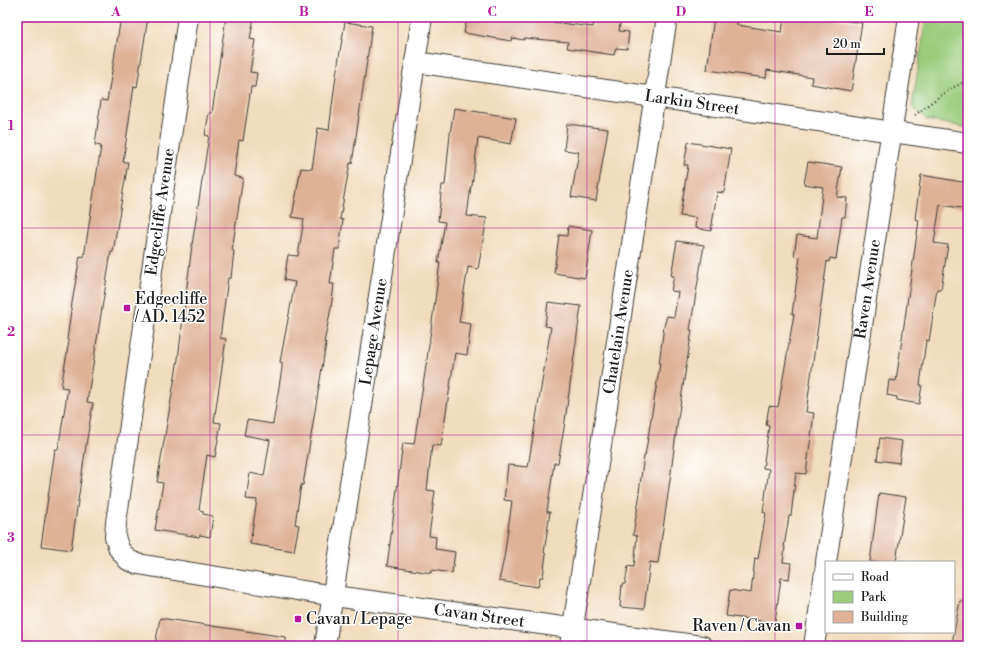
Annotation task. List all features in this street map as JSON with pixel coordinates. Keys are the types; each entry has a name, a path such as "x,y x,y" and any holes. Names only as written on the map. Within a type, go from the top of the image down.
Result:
{"street":[{"name":"Edgecliffe Avenue","path":"138,564 128,560 119,549 115,537 116,523 188,17"},
{"name":"Lepage Avenue","path":"325,646 334,596 337,562 422,17"},
{"name":"Chatelain Avenue","path":"572,637 668,17"},
{"name":"Raven Avenue","path":"826,561 909,17"},
{"name":"Larkin Street","path":"415,62 968,143"},
{"name":"Cavan Street","path":"138,564 572,637 702,646"},
{"name":"Raven Avenue","path":"814,646 825,570"}],"path":[{"path":"912,118 960,83 968,81"}],"green space":[{"path":"926,17 968,17 968,128 927,120 912,107"}],"building":[{"path":"121,17 148,17 137,87 134,86 123,162 128,162 113,252 111,252 87,402 93,403 71,550 41,546 55,449 58,450 68,388 61,387 69,341 67,340 72,303 80,256 84,257 101,146 95,145 101,100 107,101"},
{"path":"226,17 254,17 250,39 255,40 250,72 257,73 255,87 251,87 243,141 239,140 234,176 243,178 232,250 234,251 231,278 228,278 220,338 226,339 214,422 221,423 215,457 207,455 199,510 203,511 203,514 213,516 210,537 200,535 199,537 155,530 163,483 157,482 178,359 192,245 209,136 205,135 209,113 212,113"},
{"path":"467,17 527,17 527,19 593,27 595,17 621,17 619,31 629,32 627,49 616,48 614,55 567,48 568,42 524,38 524,40 512,38 511,41 464,33"},
{"path":"714,17 738,17 737,25 782,32 784,17 825,17 862,23 851,91 811,84 812,77 767,70 766,78 707,70"},
{"path":"345,22 372,26 352,164 350,163 340,219 343,220 339,249 335,249 330,284 334,284 331,308 324,343 326,343 303,485 301,485 295,524 299,525 294,551 250,544 257,500 246,499 250,473 264,476 270,440 244,435 247,420 273,424 282,368 282,363 280,362 295,282 284,280 288,255 298,256 304,219 292,217 301,168 312,169 318,128 329,130"},
{"path":"454,108 516,118 511,144 478,138 467,216 487,218 478,269 468,267 459,322 471,324 467,355 455,353 441,446 432,445 427,490 435,491 429,536 436,537 435,549 455,552 452,573 432,570 431,573 387,566 403,443 414,444 427,359 440,263 438,263 445,222 438,221 442,185 445,185"},
{"path":"567,124 608,129 596,201 571,197 579,152 564,150"},
{"path":"688,142 731,149 724,193 717,192 711,231 695,228 696,218 680,216 688,165 684,165"},
{"path":"808,162 842,167 837,197 847,198 845,217 842,217 836,259 830,258 829,262 827,261 806,412 814,413 806,474 796,473 791,516 789,516 783,562 791,563 789,579 781,578 775,623 726,616 730,590 751,593 755,558 758,559 766,513 763,512 769,469 763,468 769,426 766,425 769,406 778,407 794,314 792,314 800,257 794,256 797,235 817,238 823,187 804,184"},
{"path":"921,175 968,183 968,209 940,205 934,243 948,245 941,289 937,289 929,341 926,340 919,404 897,400 897,397 887,395 889,380 896,381 919,220 915,219"},
{"path":"568,226 592,230 585,278 554,273 559,235 567,236"},
{"path":"677,241 704,245 690,330 692,330 658,563 650,562 644,609 620,607 622,584 625,584 628,566 634,567 637,536 633,535 644,456 660,364 664,326 667,316 674,317 678,292 671,291 674,276 671,276"},
{"path":"548,302 581,306 564,428 558,463 554,463 547,512 550,512 544,553 546,554 543,577 540,577 538,587 499,581 504,558 512,501 504,500 508,465 528,467 551,327 545,326"},
{"path":"880,438 902,441 899,463 877,460"},
{"path":"879,493 906,497 896,561 870,561"},
{"path":"960,601 968,602 968,646 952,643"},
{"path":"160,618 286,637 286,646 155,646"}],"place":[{"name":"Edgecliffe / AD. 1452","path":"127,308"},
{"name":"Cavan / Lepage","path":"298,619"},
{"name":"Raven / Cavan","path":"799,626"}]}
